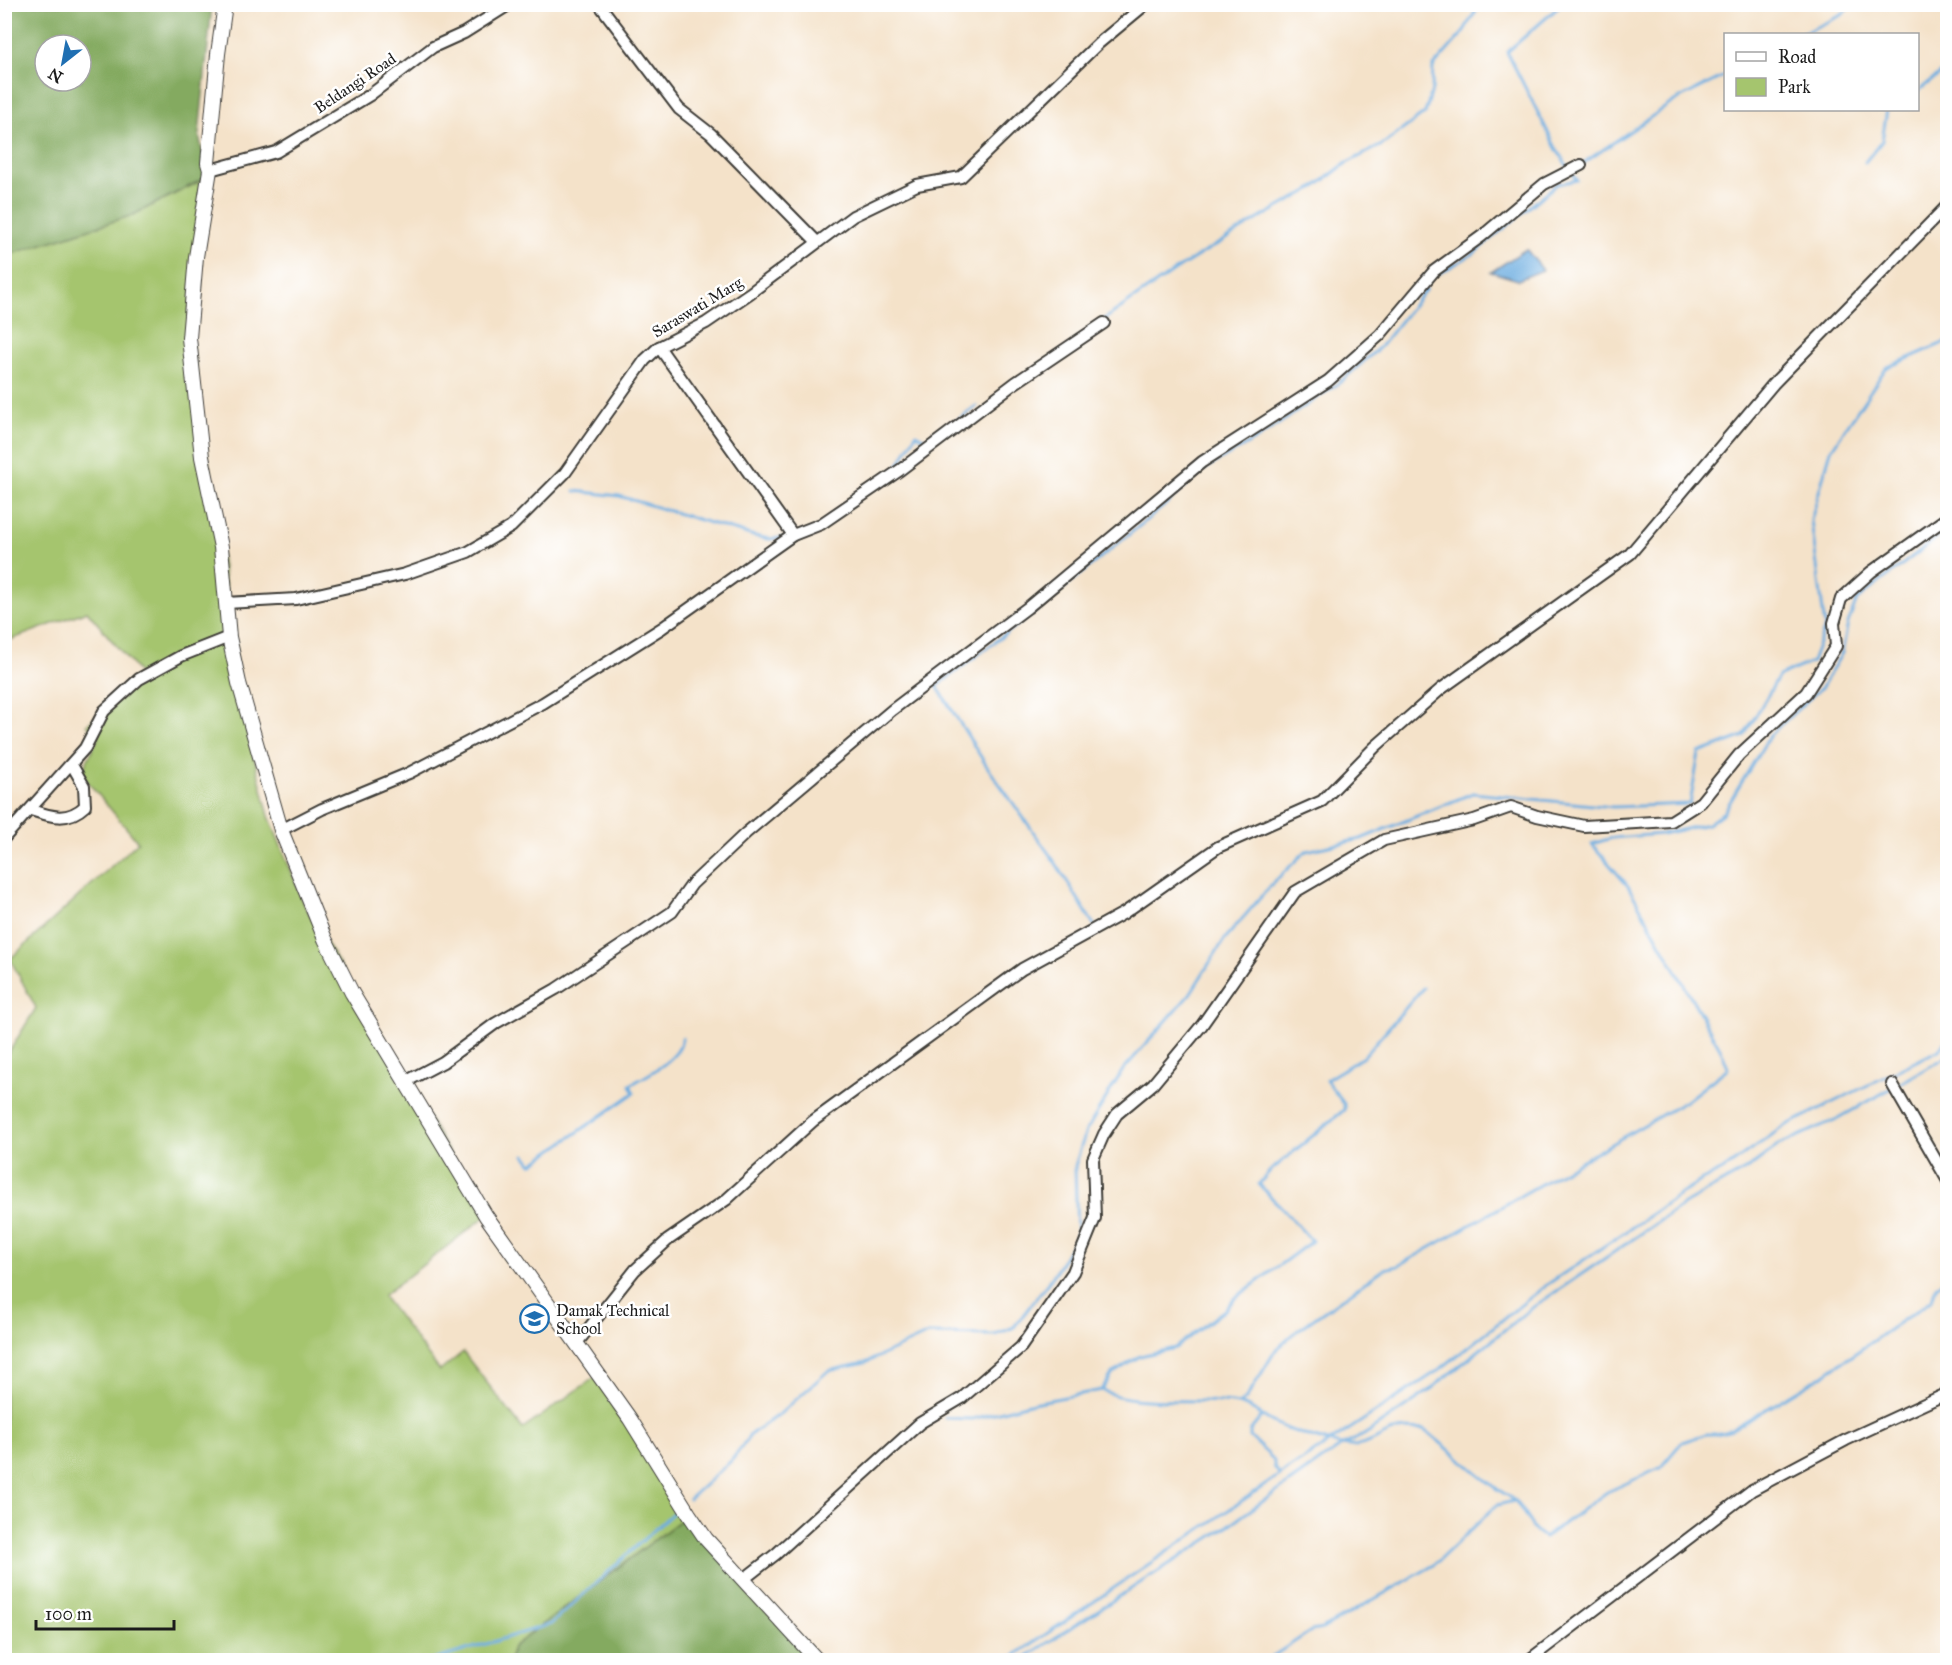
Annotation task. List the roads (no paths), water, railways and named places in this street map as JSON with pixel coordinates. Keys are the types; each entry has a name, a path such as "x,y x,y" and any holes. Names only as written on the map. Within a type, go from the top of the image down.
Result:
{"street":[{"path":"225,4 208,163 210,170 196,257 189,338 202,457 221,547 229,637 239,682 281,830 325,939 352,993 498,1235 577,1343 657,1459 688,1514 706,1539 816,1660"},
{"name":"Beldangi Road","path":"210,170 276,152 370,95 434,47 464,33 510,4"},
{"path":"599,4 679,109 711,134 817,242"},
{"name":"Saraswati Marg","path":"226,603 296,599 405,574 468,552 511,527 566,473 645,360 659,346 706,323 853,216 893,194 917,185 961,177 1099,43 1146,4"},
{"path":"405,1082 443,1062 496,1023 556,989 672,912 692,884 746,833 907,698 1027,608 1202,462 1328,381 1380,335 1434,271 1482,236 1544,184 1581,165"},
{"path":"577,1343 635,1270 668,1240 726,1200 813,1121 1022,969 1124,913 1218,847 1322,801 1376,747 1441,689 1630,554 1774,383 1947,205"},
{"path":"281,830 322,809 409,773 543,703 662,628 793,536 821,524 900,470 955,426 1104,323"},
{"path":"659,346 793,536"},
{"path":"744,1579 776,1554 920,1424 962,1398 1021,1347 1073,1272 1095,1218 1093,1159 1104,1134 1117,1114 1153,1084 1202,1025 1295,892 1384,840 1474,820 1511,807 1537,816 1584,826 1671,821 1701,802 1738,755 1806,693 1836,646 1834,623 1841,599 1871,572 1947,517"},
{"path":"4,838 72,765 85,748 104,711 139,679 181,656 229,637"},
{"path":"31,810 62,818 76,814 85,806 84,786 72,765"},
{"path":"1892,1084 1947,1181"},
{"path":"1529,1660 1752,1490 1846,1440 1947,1393"}],"water":[{"path":"1526,249 1543,270 1518,280 1491,272"}],"waterway":[{"path":"1103,320 1180,267 1315,187 1345,164 1382,145 1425,113 1432,90 1433,67 1462,34 1480,4"},
{"path":"1562,4 1507,52 1568,167"},
{"path":"1803,33 1842,15 1852,4"},
{"path":"1919,90 1948,68"},
{"path":"1582,164 1676,100 1724,76"},
{"path":"1865,162 1882,141 1887,111"},
{"path":"1440,273 1473,254 1557,184 1577,180 1572,173"},
{"path":"1094,925 1057,865 986,765 937,686 1025,619 1164,506 1203,470 1258,438 1339,383 1380,347 1426,289"},
{"path":"689,1499 732,1460 751,1434 781,1413 828,1371 865,1363 928,1334 995,1335 1014,1327 1053,1276 1077,1236 1075,1166 1086,1131 1123,1070 1190,994 1224,940 1273,883 1306,851 1361,839 1473,793 1613,807 1690,804 1699,753 1744,736 1779,676 1812,662 1825,627 1811,520 1831,450 1886,368 1948,341"},
{"path":"946,429 976,406"},
{"path":"898,466 916,434 931,442"},
{"path":"575,491 619,496 754,536 769,539 782,538"},
{"path":"1238,1404 1246,1399 1275,1351 1298,1330 1384,1269 1398,1266 1686,1101 1728,1068 1721,1050 1628,886 1592,844 1612,838 1662,834 1708,824 1724,812 1770,735 1822,687 1842,653 1848,623 1857,600 1948,529"},
{"path":"807,534 820,530"},
{"path":"1102,1390 1112,1374 1140,1356 1175,1348 1226,1309 1234,1299 1312,1241 1259,1184 1269,1172 1344,1110 1344,1104 1326,1080 1363,1057 1423,988"},
{"path":"1280,1475 1439,1370 1545,1286 1702,1180 1723,1170 1783,1127 1939,1050 1948,1037"},
{"path":"525,1155 532,1164 634,1093 630,1085 669,1060 676,1053 682,1038"},
{"path":"1021,1660 1225,1528 1343,1445 1364,1435 1426,1393 1529,1310 1686,1203 1745,1170 1779,1145 1839,1118 1948,1056"},
{"path":"945,1418 972,1419 1033,1403 1102,1390 1132,1399 1238,1404 1298,1433 1350,1446 1365,1444 1397,1430 1425,1430 1497,1489 1515,1500 1534,1529 1544,1538 1607,1492 1660,1468 1682,1442 1706,1434 1732,1430 1825,1374 1932,1300 1936,1286 1948,1277"},
{"path":"1008,1660 1280,1475 1274,1467 1274,1460 1250,1437 1250,1431 1262,1416"},
{"path":"1267,1660 1311,1631 1322,1629 1434,1565 1497,1505 1514,1501"},
{"path":"434,1660 551,1624 675,1511"}],"place":[{"name":"Damak Technical School","path":"535,1319"}]}
